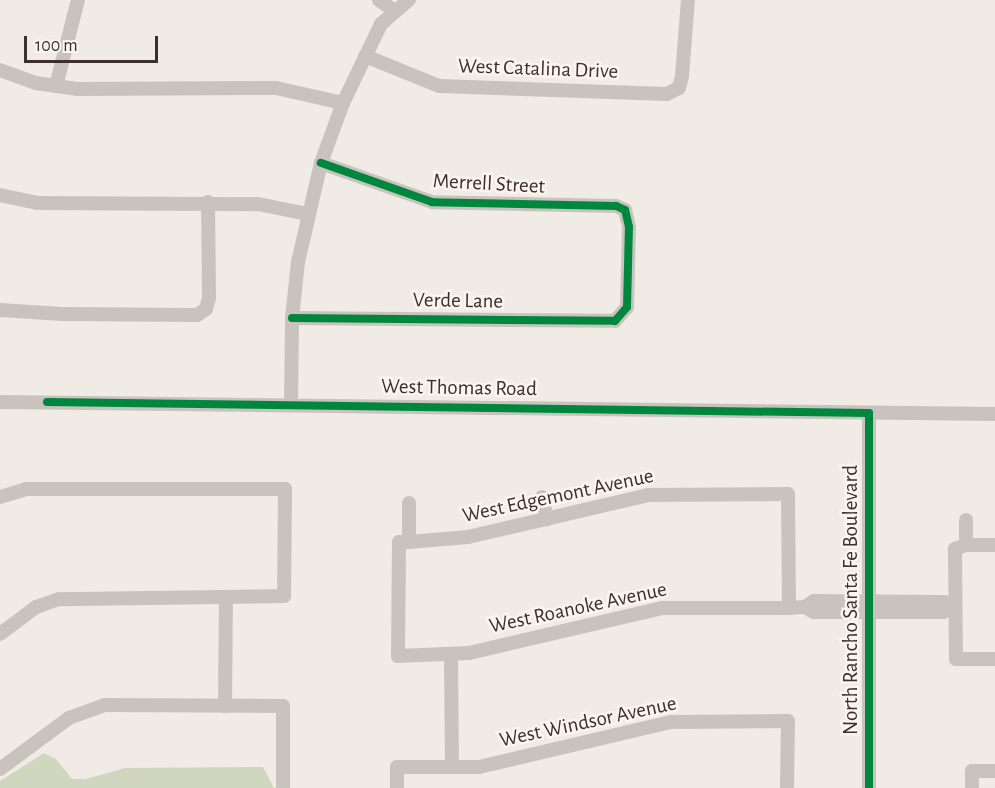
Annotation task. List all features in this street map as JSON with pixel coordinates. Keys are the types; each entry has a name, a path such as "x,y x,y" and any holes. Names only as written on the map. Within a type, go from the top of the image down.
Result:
{"street":[{"path":"56,86 78,0"},
{"path":"379,0 395,11"},
{"path":"291,404 292,318 307,214 321,163 343,104 381,24 409,0"},
{"name":"West Catalina Drive","path":"365,56 439,86 467,90 667,94 679,88 688,0"},
{"path":"0,70 56,86 276,88 343,104"},
{"name":"Merrell Street","path":"321,163 432,202 616,206 625,210 629,227 628,295 622,316"},
{"path":"0,195 37,203 258,204 307,214"},
{"path":"0,310 62,314 197,315 206,309 208,202"},
{"name":"Verde Lane","path":"292,318 615,321 622,316"},
{"name":"West Thomas Road","path":"0,402 995,414"},
{"name":"North Rancho Santa Fe Boulevard","path":"869,413 869,788"},
{"path":"0,497 26,489 285,489 284,596 59,599 36,607 0,634"},
{"name":"West Edgemont Avenue","path":"409,542 448,541 661,493 788,494 789,608"},
{"path":"542,497 547,519"},
{"path":"409,503 409,542"},
{"path":"966,520 966,545"},
{"name":"West Roanoke Avenue","path":"409,542 399,542 398,656 451,656 663,608 789,608 805,607 814,601 869,607 944,602 955,607"},
{"path":"995,545 966,545 955,549 956,659 995,659"},
{"path":"225,706 226,597"},
{"path":"451,656 452,767"},
{"path":"0,769 84,710 105,705 283,706 283,788"},
{"name":"West Windsor Avenue","path":"397,788 397,767 452,767 504,763 671,722 788,721 787,788"},
{"path":"972,788 972,771 995,771"}],"green space":[{"path":"44,753 56,759 72,779 86,779 125,768 263,767 274,788 0,788 0,781"}],"cycle path":[{"path":"292,318 615,321 627,307 629,227 625,210 616,206 432,202 321,163"},
{"path":"47,402 869,413 869,788"}]}
